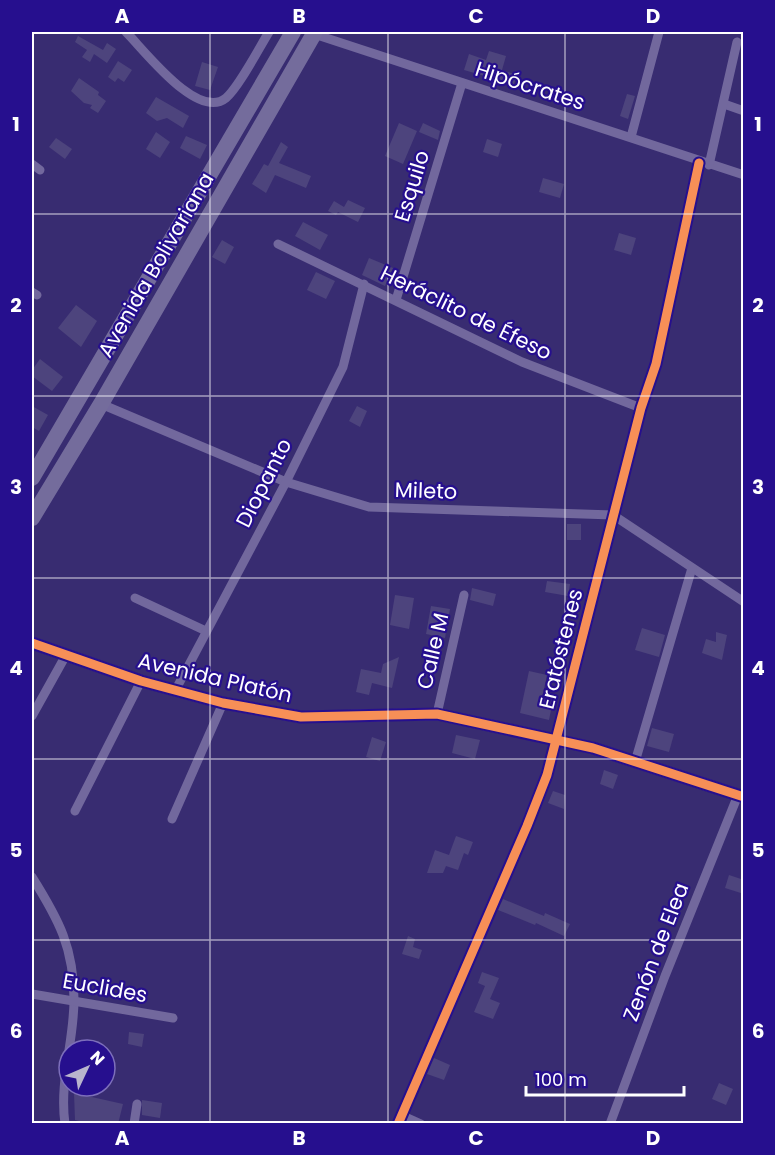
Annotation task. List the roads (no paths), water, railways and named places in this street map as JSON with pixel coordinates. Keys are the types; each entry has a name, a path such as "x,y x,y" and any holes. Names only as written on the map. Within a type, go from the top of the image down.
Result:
{"highway":[{"name":"Avenida Bolivariana","path":"32,478 293,32"},
{"name":"Avenida Bolivariana","path":"32,519 101,404 312,32"}],"street":[{"path":"126,32 187,94 202,102 216,104 228,97 269,32"},
{"name":"Hipócrates","path":"312,32 631,137 704,164 744,175"},
{"path":"631,137 659,32"},
{"name":"Eratóstenes","path":"399,1119 527,826 557,740 641,408 656,364 704,164 724,104 737,42"},
{"name":"Esquilo","path":"396,300 462,83"},
{"path":"724,104 744,111"},
{"name":"Heráclito de Éfeso","path":"278,244 522,362 641,408"},
{"name":"Diopanto","path":"175,691 286,482 343,367 364,284"},
{"name":"Mileto","path":"101,404 286,482 369,507 613,515"},
{"path":"613,515 744,602"},
{"path":"635,762 692,568"},
{"name":"Calle M","path":"437,714 464,595"},
{"path":"135,598 206,631"},
{"name":"Avenida Platón","path":"32,643 141,681 223,703 301,717 437,714 557,740 741,796"},
{"path":"32,717 66,655"},
{"path":"75,811 141,681"},
{"path":"172,819 223,703"},
{"name":"Zenón de Elea","path":"610,1124 665,976 741,796"},
{"path":"32,877 62,928 69,954 74,1001 63,1091 65,1124"},
{"name":"Euclides","path":"32,994 173,1018"},
{"path":"134,1124 136,1104"},
{"path":"399,1119 420,1124"}]}
